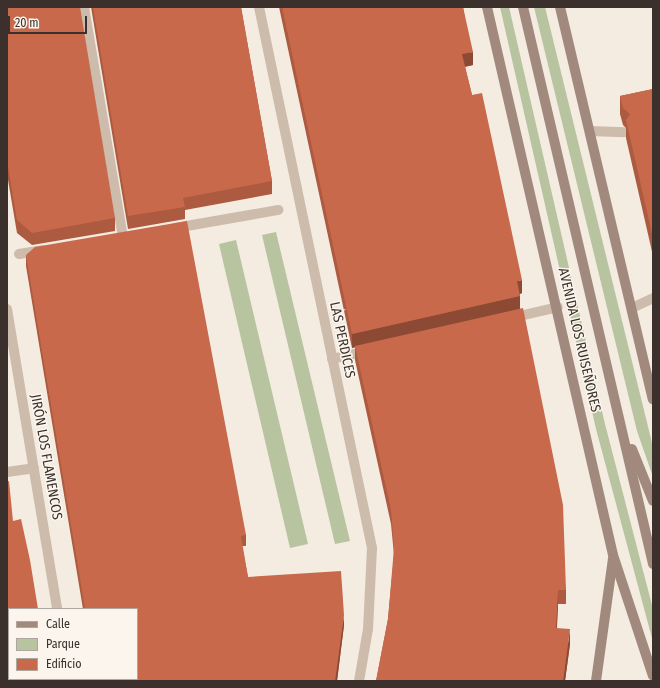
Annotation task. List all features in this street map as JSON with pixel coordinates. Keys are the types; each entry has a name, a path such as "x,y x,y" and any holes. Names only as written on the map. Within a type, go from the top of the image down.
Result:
{"main road":[{"name":"AVENIDA LOS RUISEÑORES","path":"487,7 558,307 613,555 653,676"},
{"name":"AVENIDA LOS RUISEÑORES","path":"523,7 653,564"},
{"path":"560,7 653,399"},
{"name":"AVENIDA LOS RUISEÑORES","path":"620,419 653,501"},
{"path":"596,681 613,555"}],"street":[{"path":"84,7 123,237"},
{"name":"LAS PERDICES","path":"259,7 372,548 368,629 359,681"},
{"path":"590,131 624,132"},
{"path":"160,230 278,210"},
{"path":"108,239 138,234"},
{"path":"19,254 56,248"},
{"path":"632,308 653,298"},
{"path":"499,321 558,307"},
{"name":"JIRÓN LOS FLAMENCOS","path":"7,309 58,608"},
{"path":"332,359 378,349"},
{"path":"7,472 34,468"}],"green space":[{"path":"500,7 509,7 605,424 653,609 653,642 596,429"},
{"path":"534,7 545,7 653,447 653,477 637,431"},
{"path":"276,232 350,541 335,544 262,235"},
{"path":"236,240 308,544 290,548 219,244"}],"building":[{"path":"7,7 80,7 115,218 32,233 17,220 7,161"},
{"path":"93,7 241,7 272,181 183,198 185,207 128,216"},
{"path":"282,7 463,7 473,52 462,54 472,95 482,93 522,280 517,281 520,296 352,334"},
{"path":"653,89 653,238 626,120 630,114 623,108 620,96"},
{"path":"187,221 246,535 241,536 248,577 341,571 344,615 335,681 97,681 138,680 138,608 85,608 26,255 35,247"},
{"path":"523,308 563,505 566,590 558,590 556,628 570,629 563,681 376,681 388,619 394,548 391,510 355,346"},
{"path":"9,481 13,521 21,519 30,560 38,608 8,608 8,680 38,681 7,681 7,482"}]}
